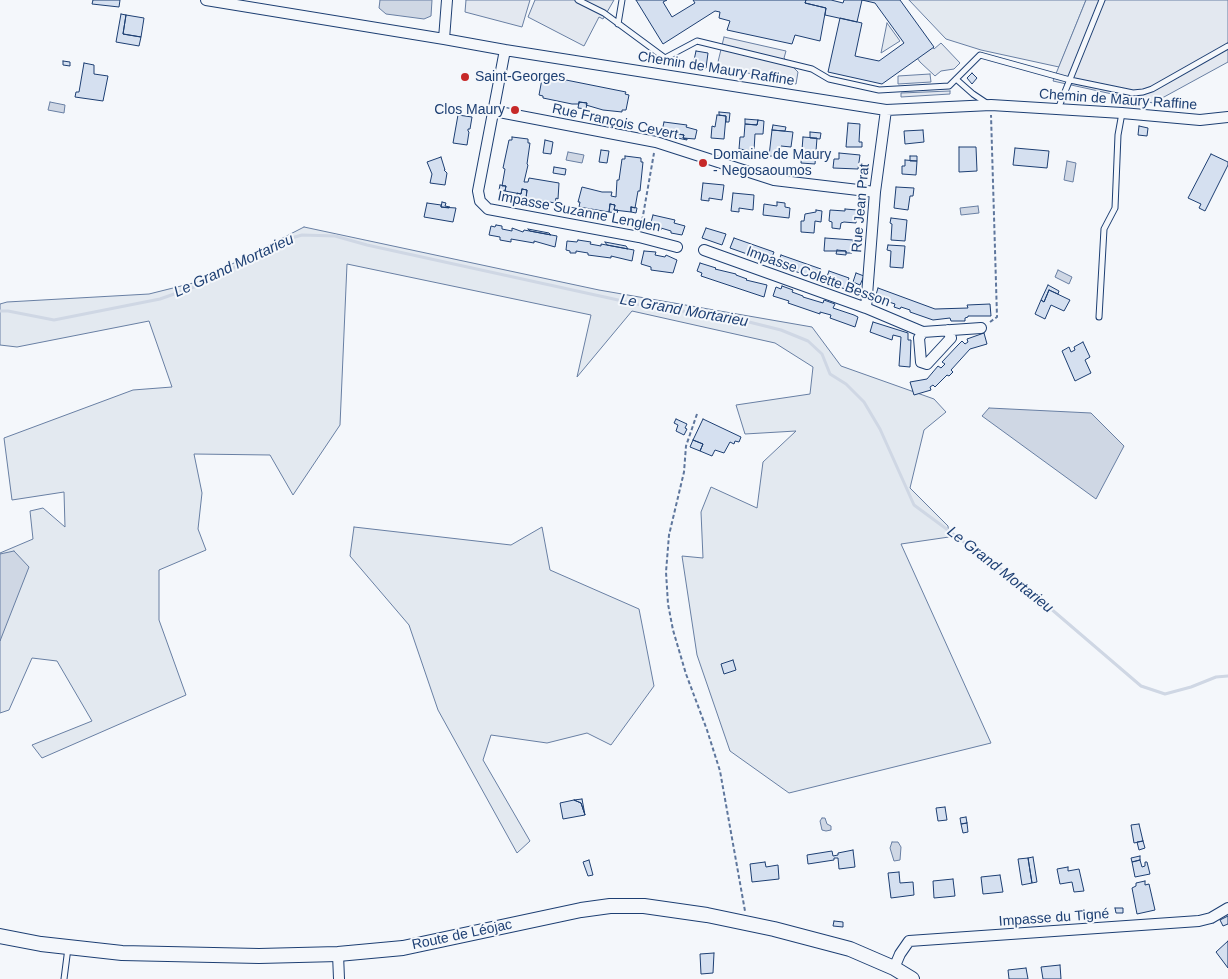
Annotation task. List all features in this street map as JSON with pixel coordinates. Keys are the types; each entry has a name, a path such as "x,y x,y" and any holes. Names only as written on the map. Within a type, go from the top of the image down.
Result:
{"main road":[{"name":"Route de Léojac","path":"0,936 122,954 259,956 338,954 403,948 580,910 610,906 644,906 708,915 850,950 894,968 912,979"}],"street":[{"name":"Chemin de Maury Raffine","path":"206,0 444,38 505,50 886,110 991,105 1122,112 1200,120 1227,115"},
{"path":"444,38 447,0"},
{"name":"Impasse Suzanne Lenglen","path":"505,50 478,191 480,201 488,209 639,236 677,247"},
{"name":"Rue Jean Prat","path":"866,308 875,192 886,110"},
{"name":"Rue François Cevert","path":"494,111 656,142 774,180 875,192"},
{"name":"Impasse Colette Besson","path":"704,250 866,308 923,332 981,328"},
{"path":"923,332 919,338 920,362 927,364 951,338 948,330"},
{"name":"Impasse du Tigné","path":"894,968 900,954 910,941 1199,921 1210,918 1228,908"},
{"path":"338,954 339,979"}],"lane":[{"path":"578,0 604,13 665,58 697,41 812,69 829,79 879,90 949,86 980,55 1070,80 1133,94 1152,89 1228,46"},
{"path":"618,24 622,0"},
{"path":"1058,109 1102,0"},
{"path":"956,79 973,94 991,105"},
{"path":"1099,317 1104,229 1115,208 1118,135 1122,112"},
{"path":"64,979 68,947"}],"path":[{"path":"981,328 997,317 991,105"},
{"path":"639,236 656,142"},
{"path":"697,414 686,446 684,472 669,535 666,572 668,604 673,630 686,674 720,771 748,924"}],"shaded area":[{"path":"380,0 432,0 431,16 424,19 386,14 379,8"},
{"path":"466,0 530,0 522,27 465,12"},
{"path":"535,0 614,0 603,19 599,17 584,46 528,17"},
{"path":"899,0 934,49 941,43 960,63 954,69 941,71 935,76 920,62 876,2"},
{"path":"909,0 1086,0 1059,67 981,50 946,39"},
{"path":"1086,0 1228,0 1228,62 1153,103 1053,81"},
{"path":"887,23 900,41 881,53"},
{"path":"724,37 786,51 784,58 798,72 796,84 717,66"},
{"path":"930,74 931,82 898,84 898,76"},
{"path":"950,91 950,94 901,97 901,93"},
{"path":"50,102 65,105 64,113 48,110"},
{"path":"568,152 584,155 582,163 566,160"},
{"path":"1067,161 1076,163 1073,182 1064,180"},
{"path":"978,206 979,213 961,215 960,208"},
{"path":"304,227 599,290 812,327 841,366 934,399 946,412 924,430 910,488 948,526 949,537 901,544 991,743 789,793 730,751 697,655 682,556 703,558 701,512 711,487 757,508 763,462 796,431 745,434 736,405 810,394 813,367 775,343 632,311 577,377 591,315 347,264 340,425 293,495 270,455 194,454 202,493 198,529 206,550 159,570 159,620 186,695 42,758 32,745 92,721 57,661 32,658 9,710 0,713 0,553 33,539 30,511 43,508 65,527 64,492 12,500 4,438 133,390 172,387 149,321 17,347 0,345 0,304 7,302 149,294 197,282"},
{"path":"1058,270 1072,277 1069,284 1055,277"},
{"path":"989,408 1091,413 1124,446 1096,499 982,416"},
{"path":"354,527 511,545 542,527 550,570 639,609 654,686 611,745 587,733 547,743 491,735 483,760 530,841 517,853 438,710 409,625 350,556"},
{"path":"14,551 29,567 0,641 0,554"},
{"path":"822,818 825,818 827,824 831,826 831,830 822,830 820,821"},
{"path":"892,842 898,842 901,847 900,860 894,861 890,848"}],"building":[{"path":"93,0 120,0 119,7 92,4"},
{"path":"636,0 667,0 663,2 672,17 695,3 693,0 806,0 805,3 826,8 820,41 795,35 792,44 727,30 730,21 719,18 720,12 715,11 663,44"},
{"path":"806,0 831,0 843,3 844,0 862,0 857,22 825,15 826,8 805,3"},
{"path":"862,0 900,0 934,47 882,84 828,72 840,18 862,23 855,56 879,61 904,43 875,3"},
{"path":"121,14 126,15 123,34 141,37 139,46 116,42"},
{"path":"126,15 144,18 141,37 123,34"},
{"path":"696,51 708,53 706,68 693,65"},
{"path":"63,61 70,62 70,66 63,65"},
{"path":"84,63 94,65 94,74 108,76 103,101 75,97 76,92 79,92"},
{"path":"972,73 977,78 972,84 967,78"},
{"path":"546,78 626,92 625,94 629,95 626,110 622,110 622,112 603,110 586,105 587,103 579,102 579,104 572,104 543,98 543,96 539,95 542,79 546,80"},
{"path":"579,102 587,103 586,109 578,108"},
{"path":"719,112 730,113 729,122 726,122 726,116 719,115"},
{"path":"458,115 472,117 470,129 468,129 467,145 453,143"},
{"path":"717,115 726,116 724,139 711,138 712,126 715,127"},
{"path":"745,119 758,120 757,125 745,124"},
{"path":"758,120 764,121 763,134 755,134 754,151 739,149 740,137 744,137 745,124 757,125"},
{"path":"664,122 687,125 686,127 697,130 695,139 683,138 684,135 673,133 673,135 662,131"},
{"path":"848,123 860,124 859,142 862,142 862,147 846,147"},
{"path":"773,125 786,127 785,131 772,130"},
{"path":"1139,126 1148,128 1147,136 1138,135"},
{"path":"772,130 793,132 791,147 781,146 779,156 769,156"},
{"path":"923,130 924,142 905,144 904,131"},
{"path":"810,132 821,133 820,139 810,138"},
{"path":"673,133 684,135 683,138 687,140 668,136 669,134 673,135"},
{"path":"512,137 528,139 528,143 530,143 524,182 528,182 529,178 559,183 558,199 556,198 555,203 526,198 527,190 522,189 521,194 505,191 506,186 502,186 505,169 503,168 509,140 512,140"},
{"path":"803,137 817,138 815,164 801,163"},
{"path":"545,140 553,142 551,154 543,153"},
{"path":"959,147 976,147 977,171 959,172"},
{"path":"1015,148 1049,151 1047,168 1013,165"},
{"path":"601,150 609,151 607,163 599,162"},
{"path":"839,153 860,155 858,169 833,168 834,159 839,159"},
{"path":"1211,154 1228,162 1228,165 1205,211 1199,208 1201,204 1188,198"},
{"path":"625,156 641,158 641,162 643,162 640,191 638,191 635,208 631,207 631,212 614,210 615,205 610,204 609,212 579,207 580,202 578,202 582,187 602,192 612,192 611,196 616,197 617,180 619,180 622,159 625,159"},
{"path":"910,156 917,156 917,161 910,161"},
{"path":"441,157 444,170 447,173 445,185 430,183 432,174 427,162"},
{"path":"905,160 917,161 916,175 902,174 902,166 905,166"},
{"path":"554,167 566,169 565,175 553,173"},
{"path":"703,183 724,185 722,200 709,198 709,201 701,200"},
{"path":"500,185 506,186 505,191 499,190"},
{"path":"896,187 914,188 913,196 910,196 908,210 894,208"},
{"path":"522,189 527,190 526,198 517,196 517,193 521,194"},
{"path":"733,193 754,195 753,210 739,208 739,212 731,211"},
{"path":"442,202 446,203 445,206 450,207 441,207"},
{"path":"777,202 785,203 785,207 790,208 789,218 763,215 764,204 777,206"},
{"path":"427,203 441,205 441,207 456,208 453,222 424,217"},
{"path":"610,204 615,205 614,210 618,210 617,213 609,212"},
{"path":"631,207 637,208 636,213 631,212"},
{"path":"845,209 857,210 856,223 844,222 841,223 840,229 832,228 832,222 829,221 830,210 845,211"},
{"path":"816,210 822,211 821,222 815,221 814,233 801,232 801,221 804,221 805,214 816,212"},
{"path":"653,215 675,220 674,223 685,226 682,235 671,233 671,231 661,228 661,230 654,229 654,227 650,226"},
{"path":"891,218 907,220 905,241 891,240"},
{"path":"496,225 502,226 502,229 512,231 512,228 523,232 524,230 557,236 555,247 534,241 534,243 511,239 511,242 500,240 500,237 489,235 491,226 495,227"},
{"path":"706,228 726,234 722,245 702,238"},
{"path":"528,229 549,233 551,235 530,231"},
{"path":"734,238 774,252 770,262 730,248"},
{"path":"825,238 853,240 852,253 846,253 846,251 824,251"},
{"path":"578,240 601,246 601,244 634,250 632,261 611,256 611,258 588,255 588,253 576,251 576,253 570,253 570,251 566,250 567,241 577,242"},
{"path":"605,242 626,246 628,249 607,245"},
{"path":"888,245 905,246 903,268 890,267 891,251 887,250"},
{"path":"837,250 846,251 846,255 836,254"},
{"path":"644,251 656,252 655,255 665,257 666,255 677,260 673,273 651,270 651,267 641,264"},
{"path":"781,255 821,269 817,279 777,265"},
{"path":"700,263 736,274 746,280 767,285 764,297 701,276 702,273 697,271"},
{"path":"829,271 849,278 845,289 825,282"},
{"path":"856,273 864,276 860,285 853,282"},
{"path":"1048,285 1059,291 1058,294 1049,290 1044,302 1041,300"},
{"path":"782,286 793,290 792,292 803,297 823,303 824,300 835,304 833,308 858,317 855,327 830,318 831,315 820,312 820,314 773,296 776,287 781,289"},
{"path":"878,288 935,309 968,308 967,305 990,304 991,316 968,316 965,318 965,321 951,321 950,318 933,320 901,307 900,309 894,307 895,304 886,301 885,304 879,302 880,300 875,298"},
{"path":"1049,290 1070,300 1064,311 1051,305 1045,319 1035,314 1041,300 1044,302"},
{"path":"873,322 908,333 908,340 911,340 910,367 899,366 901,337 893,335 892,340 870,332"},
{"path":"984,333 987,344 970,349 951,370 953,372 949,376 947,375 935,387 933,385 930,387 931,390 914,395 910,382 927,379 938,366 941,368 945,364 942,362 962,341 965,344 968,342 967,339"},
{"path":"1083,342 1090,357 1085,360 1091,373 1075,381 1062,351 1069,347 1071,352 1075,350 1074,347"},
{"path":"676,419 687,424 684,435 676,431 678,425 674,423"},
{"path":"703,419 741,437 739,442 735,441 734,444 730,442 724,453 715,450 712,456 700,451 703,444 693,440"},
{"path":"693,440 703,444 700,451 690,447"},
{"path":"733,660 736,670 724,674 721,664"},
{"path":"582,799 585,815 581,803 574,800"},
{"path":"574,800 581,803 585,815 563,819 560,803"},
{"path":"945,807 947,820 938,821 936,808"},
{"path":"966,817 967,823 961,824 960,818"},
{"path":"967,823 968,832 963,833 961,824"},
{"path":"1139,824 1143,841 1134,843 1131,825"},
{"path":"1143,841 1145,848 1139,850 1137,842"},
{"path":"853,850 855,867 839,869 838,858 808,864 807,855 832,851 833,856"},
{"path":"1140,856 1140,860 1132,862 1131,858"},
{"path":"1033,857 1037,882 1032,883 1028,858"},
{"path":"1028,858 1032,883 1022,885 1018,859"},
{"path":"589,860 593,875 588,876 583,862"},
{"path":"1140,860 1142,867 1147,862 1150,874 1135,877 1132,862"},
{"path":"765,862 766,867 778,865 779,879 752,882 750,864"},
{"path":"1068,867 1068,871 1079,869 1084,891 1074,892 1072,882 1060,884 1057,869"},
{"path":"899,872 900,883 913,882 914,895 891,898 888,873"},
{"path":"1000,875 1003,892 983,894 981,877"},
{"path":"953,879 955,896 934,898 933,881"},
{"path":"1145,881 1145,885 1149,884 1155,910 1137,914 1132,888 1136,886 1136,883"},
{"path":"1115,908 1123,908 1123,913 1116,913"},
{"path":"1228,916 1228,924 1223,926 1220,920"},
{"path":"834,921 843,922 843,927 833,926"},
{"path":"1228,941 1228,968 1216,952"},
{"path":"714,953 713,973 701,974 700,954"},
{"path":"1060,965 1061,979 1043,979 1041,967"},
{"path":"1026,968 1028,979 1009,979 1008,970"}],"waterway":[{"name":"Le Grand Mortarieu","path":"0,311 54,320 160,299 197,286 232,269 277,242 302,235 335,236 367,245 641,305 737,319 781,330 808,341 822,354 830,374 846,384 864,402 880,429 914,505 1029,590 1141,686 1165,694 1191,687 1216,677 1228,676"}],"place":[{"name":"Saint-Georges","path":"465,77"},
{"name":"Clos Maury","path":"515,110"},
{"name":"Domaine de Maury - Negosaoumos","path":"703,163"}]}
